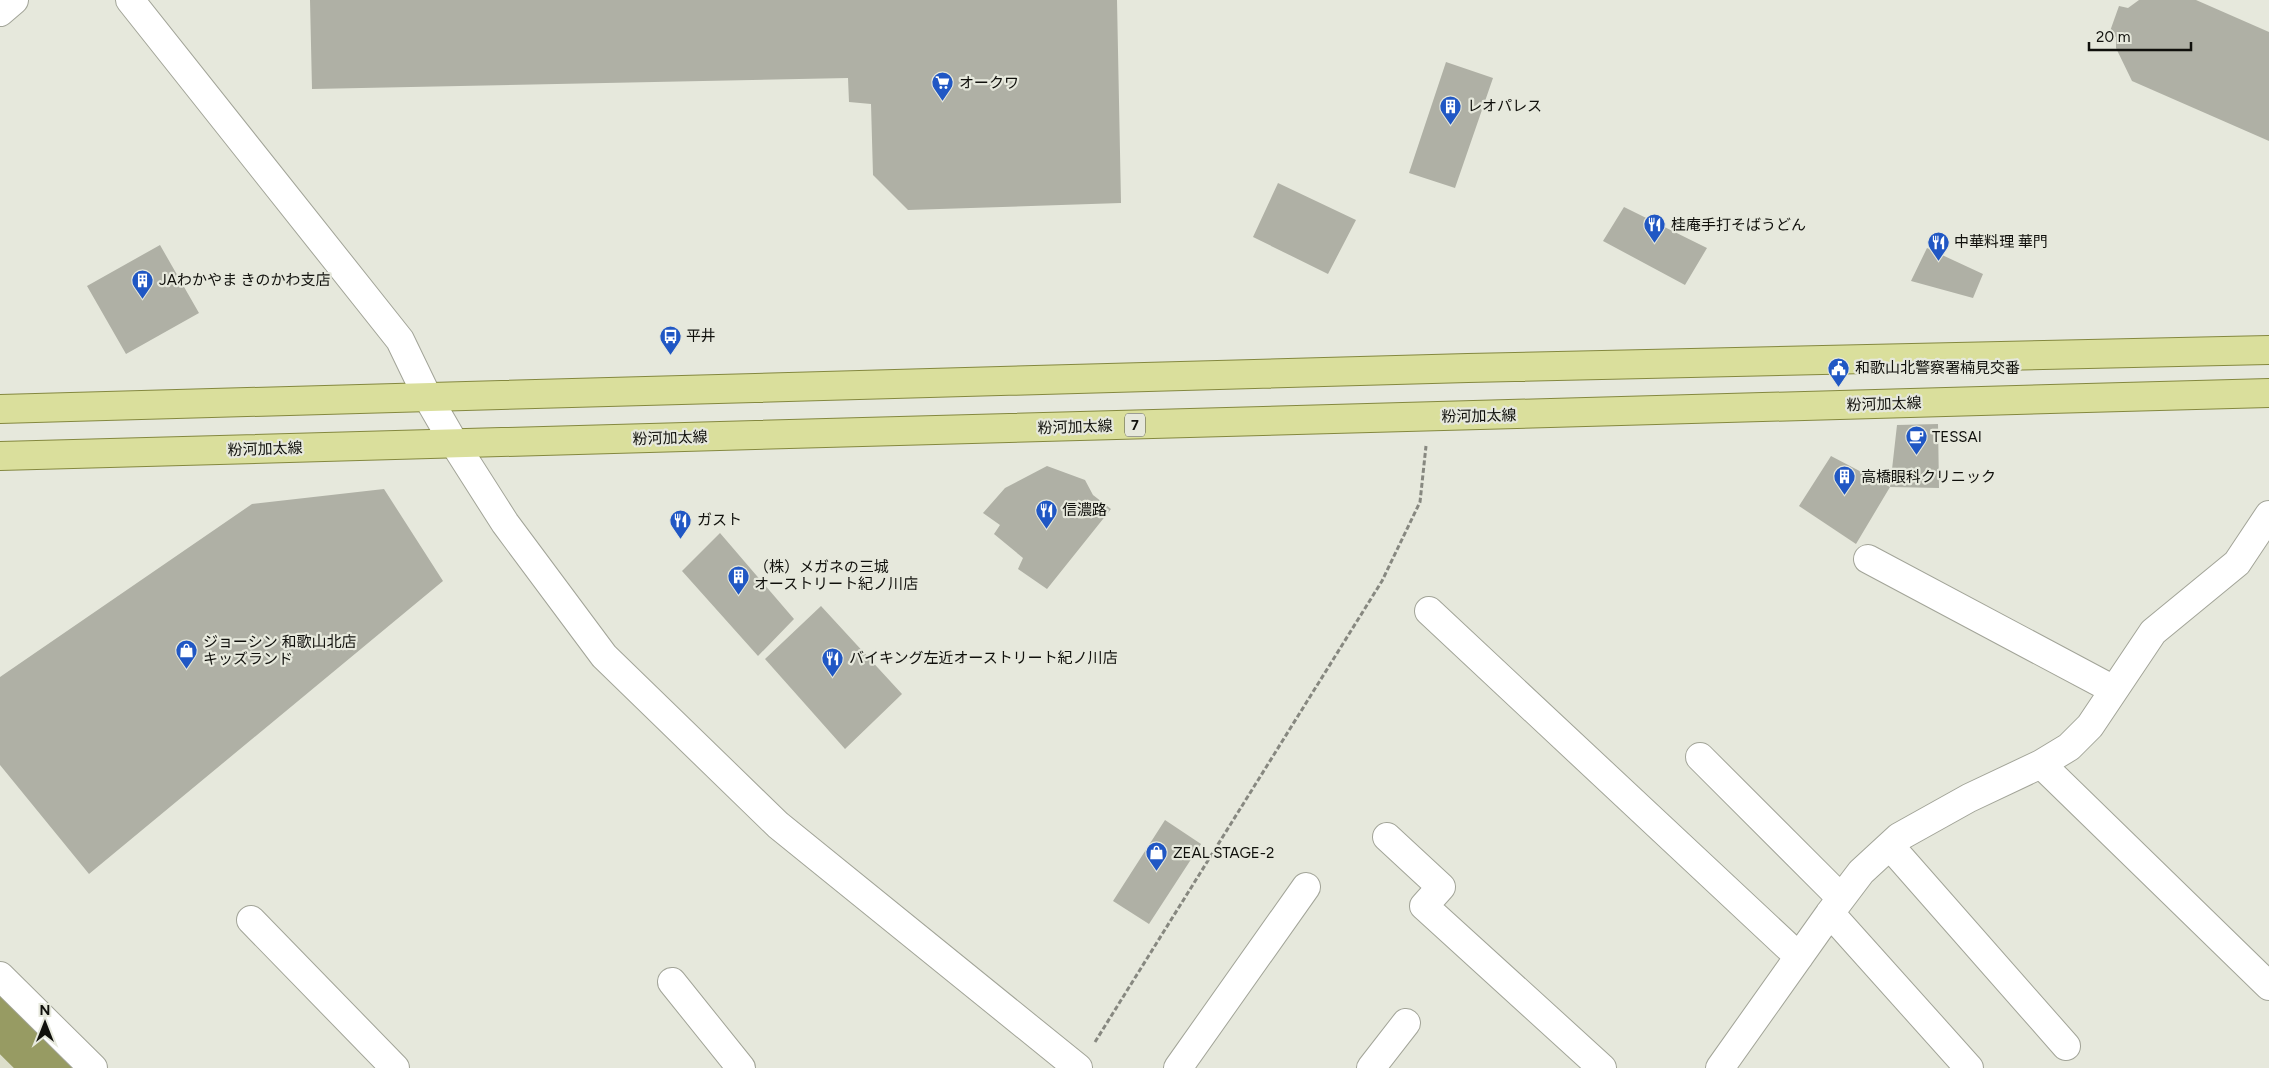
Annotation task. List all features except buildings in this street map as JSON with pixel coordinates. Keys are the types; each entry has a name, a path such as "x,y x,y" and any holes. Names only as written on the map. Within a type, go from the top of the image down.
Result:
{"main road":[{"path":"0,408 428,398 1448,369 2269,350"},
{"name":"粉河加太線","path":"0,456 2269,393"}],"street":[{"path":"0,12 14,0"},
{"path":"130,0 400,340 428,398 505,523 604,656 778,825 1074,1065"},
{"path":"1720,1068 1861,872 1899,837 1969,798 2041,764 2069,747 2090,726 2153,632 2237,563 2269,515"},
{"path":"1868,559 2114,690"},
{"path":"1429,612 1799,957"},
{"path":"1700,757 1836,905 1969,1068"},
{"path":"2041,764 2269,986"},
{"path":"1388,837 1441,887 1424,906 1602,1068"},
{"path":"1890,846 2066,1046"},
{"path":"1178,1068 1306,887"},
{"path":"251,920 395,1068"},
{"path":"0,976 93,1068"},
{"path":"672,982 741,1068"},
{"path":"1371,1068 1406,1023"}],"path":[{"path":"1074,1065 1089,1052 1382,581 1420,502 1426,445"}],"shaded area":[{"path":"0,1051 19,1068 0,1068"}],"waterway":[{"path":"0,1011 57,1068"}],"place":[{"name":"オークワ","path":"943,102"},
{"name":"レオパレス","path":"1451,125"},
{"name":"桂庵手打そばうどん","path":"1655,244"},
{"name":"中華料理 華門","path":"1938,261"},
{"name":"JAわかやま きのかわ支店","path":"143,299"},
{"name":"平井","path":"670,355"},
{"name":"和歌山北警察署楠見交番","path":"1839,387"},
{"name":"TESSAI","path":"1916,456"},
{"name":"高橋眼科クリニック","path":"1845,496"},
{"name":"信濃路","path":"1046,529"},
{"name":"ガスト","path":"681,539"},
{"name":"（株）メガネの三城 オーストリート紀ノ川店","path":"738,595"},
{"name":"ジョーシン 和歌山北店 キッズランド","path":"187,670"},
{"name":"バイキング左近オーストリート紀ノ川店","path":"833,677"},
{"name":"ZEAL STAGE-2","path":"1157,872"}]}
